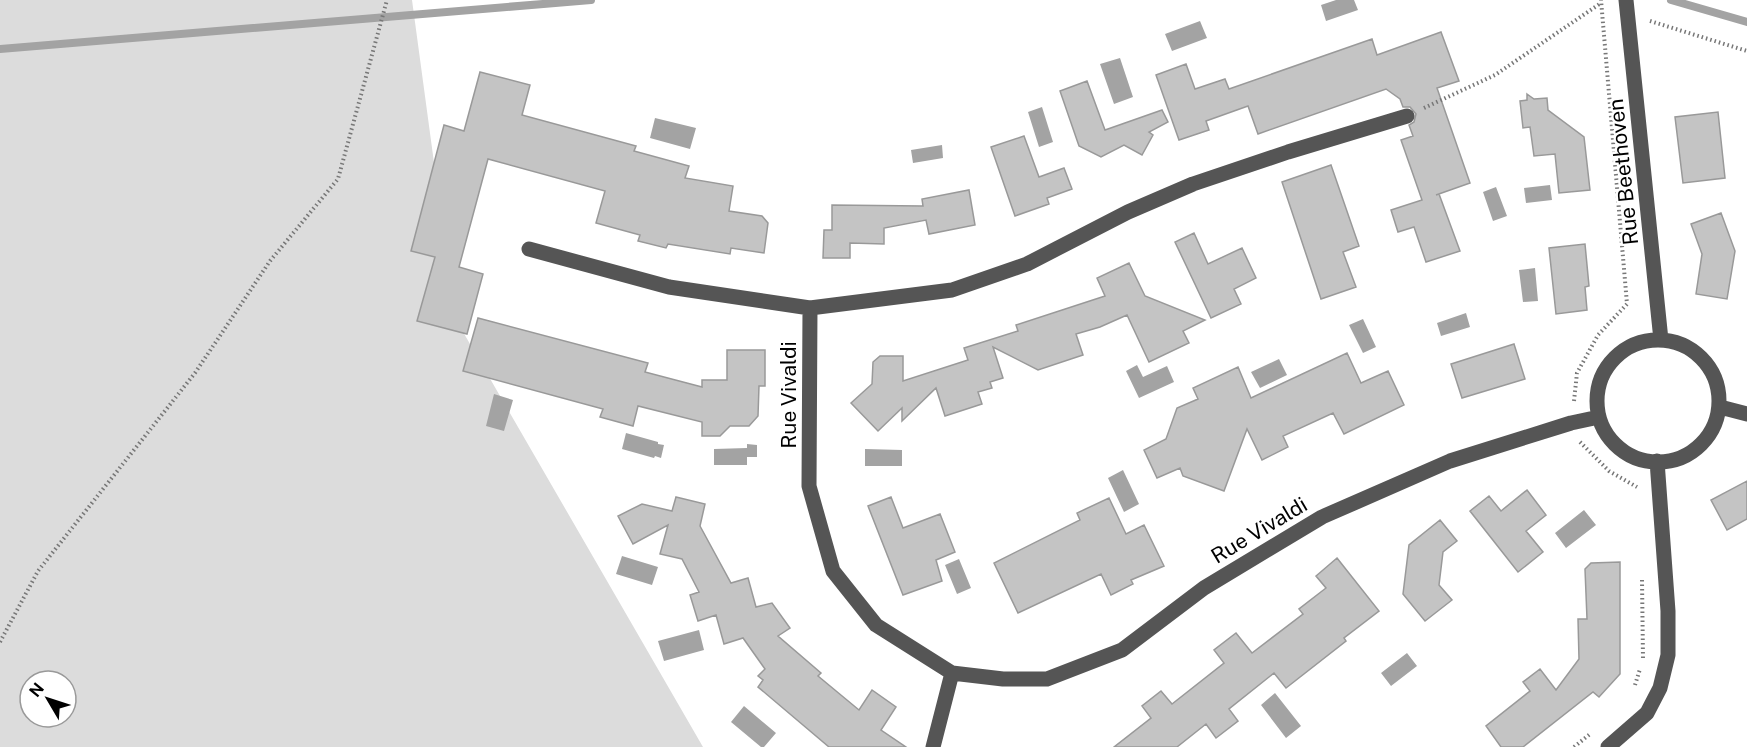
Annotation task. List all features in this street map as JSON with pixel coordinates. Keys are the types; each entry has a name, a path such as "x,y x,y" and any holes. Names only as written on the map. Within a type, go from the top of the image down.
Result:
{"street":[{"name":"Rue Beethoven","path":"1626,7 1661,340"},
{"path":"529,249 669,287 810,308 952,290 1027,264 1128,212 1193,184 1407,116"},
{"name":"Rue Vivaldi","path":"810,308 809,486 833,571 876,625 952,673 1003,679 1047,679 1122,650 1204,588 1322,517 1450,461 1571,423 1599,417"},
{"path":"1661,340 1681,344 1698,355 1710,370 1718,389 1720,407 1713,426 1703,441 1689,453 1672,460 1637,459 1622,451 1610,439 1599,417 1597,404 1599,384 1608,366 1622,351 1641,342 1661,340"},
{"path":"1720,407 1747,414"},
{"path":"1608,747 1647,713 1660,688 1668,655 1668,611 1657,461"},
{"path":"933,747 952,673"}],"path":[{"path":"0,642 38,571 195,373 270,261 338,179 387,0"},
{"path":"1407,116 1495,75 1601,2 1627,304 1598,335 1577,373 1571,423 1579,441 1608,471 1640,489"},
{"path":"1626,7 1747,51"},
{"path":"1634,688 1643,660 1641,568"},
{"path":"1574,747 1591,734"}],"shaded area":[{"path":"0,0 412,0 455,318 703,747 0,747"},
{"path":"1336,0 1354,0 1358,10 1326,21 1321,5"},
{"path":"1200,21 1207,38 1172,51 1165,34"},
{"path":"1120,58 1133,97 1114,104 1100,64"},
{"path":"1042,107 1053,142 1039,147 1028,112"},
{"path":"655,118 696,128 690,149 650,138"},
{"path":"942,145 943,158 913,163 911,150"},
{"path":"1550,185 1552,200 1526,203 1524,188"},
{"path":"1496,187 1507,216 1493,221 1483,192"},
{"path":"1535,268 1538,301 1523,302 1519,270"},
{"path":"1466,313 1470,327 1441,336 1437,323"},
{"path":"1363,319 1376,347 1363,353 1349,325"},
{"path":"1279,359 1287,375 1260,388 1251,372"},
{"path":"1137,365 1143,377 1167,366 1174,382 1139,398 1126,371"},
{"path":"494,394 513,400 504,431 486,426"},
{"path":"626,433 664,445 661,458 622,449"},
{"path":"747,444 757,445 757,457 747,457 747,465 714,465 714,449 747,448"},
{"path":"865,449 902,450 902,466 865,466"},
{"path":"1123,470 1139,504 1124,512 1108,478"},
{"path":"1584,510 1596,525 1566,548 1555,533"},
{"path":"622,556 658,567 652,585 616,574"},
{"path":"959,559 971,588 957,594 945,565"},
{"path":"699,630 704,650 664,661 658,641"},
{"path":"1407,653 1417,666 1391,686 1381,673"},
{"path":"1275,693 1301,726 1286,738 1261,705"},
{"path":"744,706 776,733 764,747 761,747 731,722"}],"building":[{"path":"1441,32 1459,81 1437,88 1470,183 1436,195 1439,194 1460,251 1426,262 1414,227 1398,232 1391,210 1422,200 1401,140 1413,136 1409,125 1414,122 1416,114 1410,107 1403,107 1400,99 1386,89 1258,134 1248,106 1206,121 1209,130 1179,140 1156,75 1186,64 1195,89 1225,79 1229,89 1372,39 1377,55"},
{"path":"480,72 530,85 522,115 636,146 634,151 689,166 685,178 733,186 729,211 762,216 768,223 764,253 731,248 730,254 668,244 666,248 638,241 640,235 596,223 605,191 488,159 459,267 483,274 467,334 417,321 435,257 411,251 444,125 464,131"},
{"path":"1087,81 1105,130 1162,110 1168,122 1149,132 1153,135 1142,155 1124,145 1101,157 1079,146 1060,91"},
{"path":"1527,94 1534,99 1547,98 1548,110 1584,137 1590,190 1559,193 1555,154 1534,156 1530,127 1523,128 1520,101 1527,100"},
{"path":"1718,112 1725,178 1683,183 1675,117"},
{"path":"1024,136 1039,177 1064,168 1072,189 1047,198 1049,204 1015,216 991,147"},
{"path":"1331,165 1359,246 1343,252 1356,287 1321,299 1282,182"},
{"path":"969,190 975,225 929,234 926,220 884,228 884,244 850,243 850,258 823,258 824,230 832,230 832,205 923,206 922,199"},
{"path":"1721,213 1735,251 1727,299 1696,294 1702,254 1691,224"},
{"path":"1194,233 1208,264 1242,248 1256,278 1234,289 1241,304 1211,318 1175,242"},
{"path":"1585,244 1589,286 1585,287 1587,310 1556,314 1549,248"},
{"path":"1129,263 1145,296 1205,320 1183,331 1189,343 1149,362 1127,315 1100,327 1076,334 1083,355 1038,370 993,347 1003,378 990,382 992,388 978,392 982,404 945,416 936,388 902,421 902,408 878,431 851,403 872,384 873,362 880,356 903,356 903,381 968,360 964,348 1018,331 1016,325 1105,296 1097,278"},
{"path":"478,318 648,363 645,372 702,387 702,380 727,380 727,350 765,350 765,386 759,386 758,416 749,426 730,426 720,436 702,436 702,422 638,406 633,426 600,417 603,409 463,371"},
{"path":"1514,344 1525,379 1462,398 1451,364"},
{"path":"1347,353 1361,383 1388,371 1404,405 1344,434 1333,413 1283,436 1288,447 1262,460 1247,429 1224,491 1183,476 1180,468 1157,478 1144,450 1166,439 1177,408 1198,399 1193,388 1238,367 1251,398"},
{"path":"1747,481 1747,519 1727,530 1711,500"},
{"path":"1527,490 1546,515 1526,531 1543,552 1518,572 1470,511 1489,496 1501,511"},
{"path":"676,497 705,504 700,526 731,583 748,578 756,607 772,603 790,628 778,636 821,673 818,676 859,710 872,690 896,707 881,730 906,747 829,747 758,687 763,680 758,676 765,669 743,638 724,644 716,615 698,621 690,595 699,592 682,559 660,554 668,525 633,544 618,516 642,504 672,511"},
{"path":"891,497 903,528 940,514 955,552 936,560 942,581 903,595 868,506"},
{"path":"1109,498 1126,534 1144,525 1164,566 1131,580 1133,584 1111,595 1101,574 1018,613 994,563 1080,520 1077,513"},
{"path":"1440,520 1457,541 1443,552 1439,585 1452,600 1425,621 1403,594 1409,545"},
{"path":"1337,558 1379,611 1344,638 1346,641 1286,688 1274,673 1229,709 1238,721 1216,738 1206,724 1177,747 1114,747 1151,718 1142,706 1161,691 1172,704 1224,663 1214,650 1236,633 1252,653 1303,614 1299,609 1326,588 1316,576"},
{"path":"1620,562 1620,674 1599,697 1593,692 1523,747 1501,747 1486,726 1530,691 1523,682 1540,669 1556,690 1579,659 1578,619 1587,619 1585,569 1591,563"}],"waterway":[{"path":"0,49 591,0"},
{"path":"1671,0 1747,22"}]}
